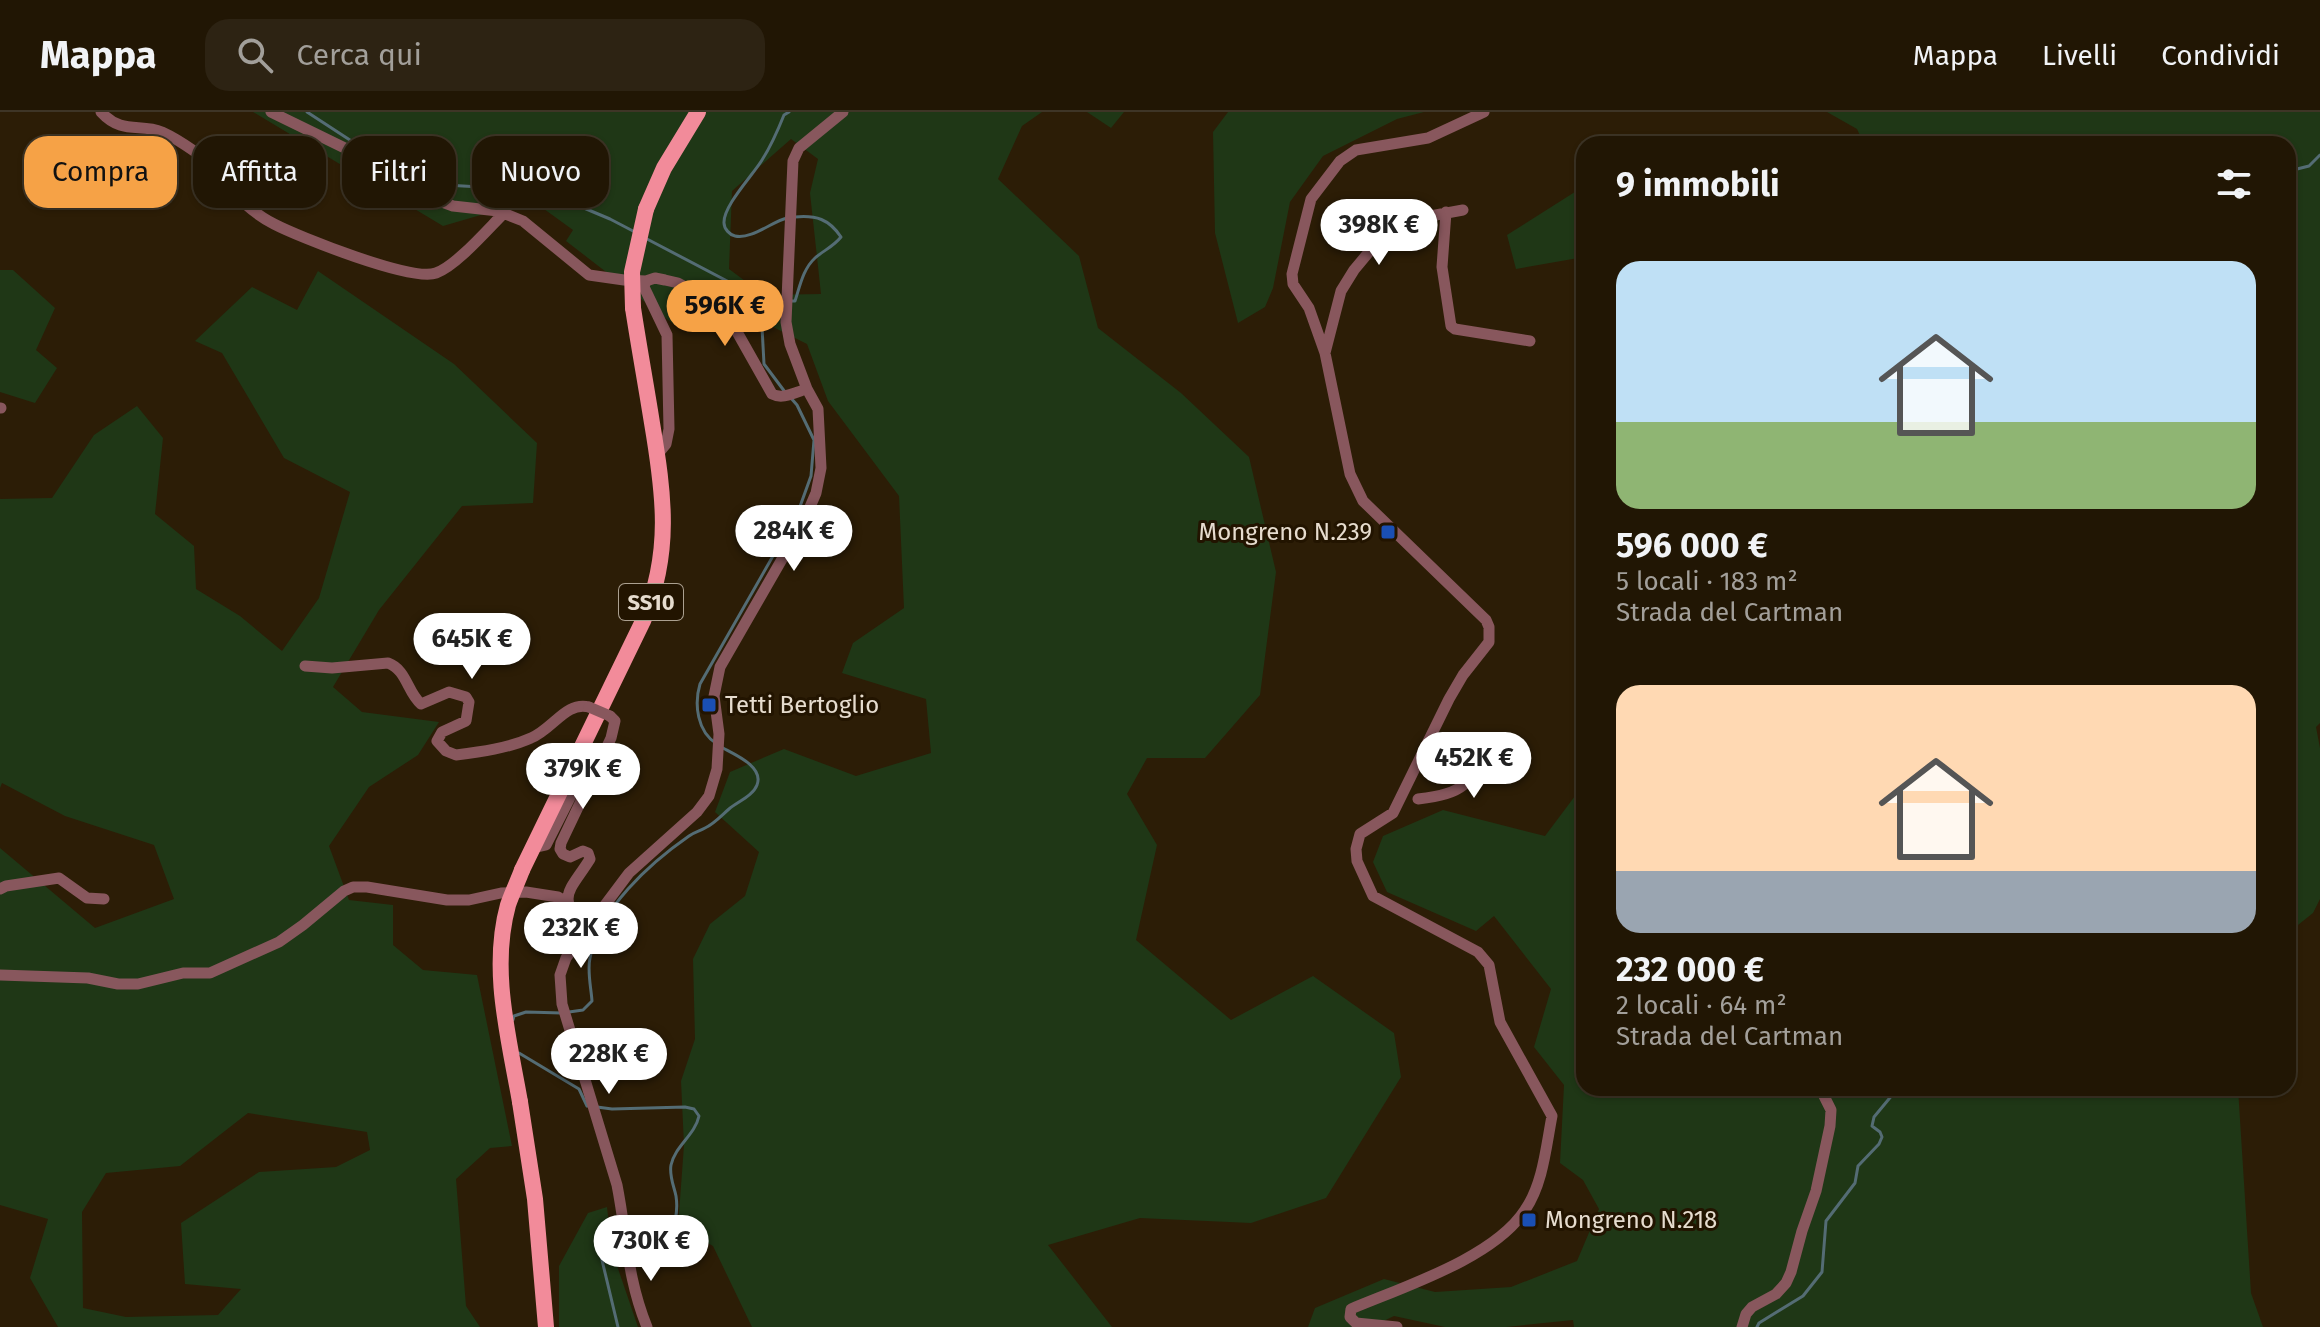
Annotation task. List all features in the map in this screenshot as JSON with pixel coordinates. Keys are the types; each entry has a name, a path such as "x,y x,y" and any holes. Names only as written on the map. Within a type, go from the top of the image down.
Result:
{"main road":[{"name":"SS10","path":"546,1327 535,1199 503,1005 500,954 508,905 522,870 653,597 663,543 664,516 633,308 632,272 646,209 664,168 698,112"}],"street":[{"path":"101,112 124,127 161,132 192,150 215,168 242,202 272,223 386,267 434,275 449,266 504,213"},
{"path":"271,112 357,154 420,194 453,206 498,211 523,221 589,275 624,280 646,281 655,278 678,283 716,303 728,316 772,394 778,397 795,393 818,409 821,468 816,493 804,521 720,667 714,696 719,734 717,769 709,796 697,812 629,873 566,958 560,975 562,1004 600,1126 623,1214 625,1247 636,1300 647,1327"},
{"path":"795,393 786,322 793,161 799,148 843,112"},
{"path":"1397,1327 1356,1323 1350,1317 1351,1309 1474,1256 1511,1228 1527,1208 1540,1176 1552,1116 1500,1022 1489,965 1478,952 1373,896 1357,861 1360,834 1393,813 1449,699 1463,675 1486,649 1489,627 1363,501 1350,474 1325,353 1309,308 1293,284 1292,274 1311,199 1340,161 1356,150 1428,138 1484,112"},
{"path":"1325,353 1341,291 1379,240 1403,221 1463,210"},
{"path":"1446,212 1442,267 1451,326 1530,341"},
{"path":"646,281 644,287 667,335 669,429 666,444 657,455"},
{"path":"305,666 332,668 388,663 401,671 418,703 424,704 449,692 468,698 466,721 438,736 440,745 456,755 530,739 579,705 610,716 615,721 611,738 560,849 570,857 583,851 588,853 590,859 567,893 568,903 584,933"},
{"path":"533,848 546,845 581,776 611,738"},
{"path":"1398,803 1445,795 1467,784 1489,746"},
{"path":"0,889 59,878 87,898 104,899"},
{"path":"0,975 88,978 138,984 183,973 210,973 279,942 353,887 447,900 526,892 558,897 568,903"},
{"path":"1742,1327 1752,1307 1776,1294 1791,1272 1816,1191 1830,1126 1831,1110 1824,1096"}],"green space":[{"path":"253,112 1042,112 1022,126 998,179 1079,256 1098,328 1181,393 1249,457 1276,572 1260,695 1205,758 1147,758 1127,794 1157,845 1136,940 1231,1020 1313,976 1394,1033 1401,1077 1326,1198 1251,1223 1140,1218 1048,1245 1112,1327 752,1327 713,1246 678,1227 684,1145 681,1081 695,1039 693,959 710,924 745,896 759,852 715,812 730,772 784,749 856,776 931,753 926,699 842,673 853,643 904,608 899,496 828,401 807,344 767,324 729,291 676,326 566,241 573,230 540,208 609,208 609,136 472,136 472,208 505,208 443,226 413,208 456,208 456,136 342,136 342,165 326,156 326,136 293,136","holes":["791,139 818,159 810,193 821,294 764,295 729,269 732,191"]},
{"path":"1087,112 1124,112 1111,128"},
{"path":"1228,112 1424,112 1397,119 1323,156 1290,202 1273,288 1265,307 1238,323 1215,233 1213,132"},
{"path":"1827,112 2320,112 2320,723 2316,727 2320,748 2320,899 2313,913 2296,927 2296,136 1860,136 1857,129"},
{"path":"1576,191 1576,258 1516,269 1507,235"},
{"path":"0,270 13,270 55,308 36,350 57,368 35,403 0,392"},
{"path":"318,271 454,364 537,443 533,503 462,506 379,610 333,687 362,712 439,722 418,755 369,787 329,846 349,900 393,905 393,945 423,970 477,975 512,1146 490,1148 456,1179 466,1306 480,1327 58,1327 30,1278 48,1219 0,1205 0,848 95,928 174,899 154,845 65,816 2,783 0,788 0,499 52,498 94,435 137,406 163,438 155,514 194,546 196,589 240,616 282,651 319,598 350,492 284,458 222,353 195,341 252,287 297,310","holes":["248,1113 367,1132 370,1150 336,1167 259,1172 181,1223 185,1284 241,1289 218,1315 126,1317 83,1308 82,1212 106,1173 180,1166"]},
{"path":"1576,795 1576,1096 2239,1096 2251,1293 2263,1327 1574,1327 1573,1320 1506,1327 1445,1327 1394,1316 1371,1327 1308,1327 1315,1308 1384,1279 1435,1292 1511,1287 1577,1261 1599,1209 1583,1180 1560,1163 1564,1085 1534,1047 1551,989 1494,916 1476,931 1387,892 1373,862 1383,836 1443,810 1545,836"},
{"path":"607,1207 612,1251 638,1327 559,1327 559,1266 588,1213"}],"waterway":[{"path":"307,112 405,176 429,184 496,186 553,195 633,231"},
{"path":"787,218 741,236 729,233 724,223 728,208 762,160 784,115 789,112"},
{"path":"2296,169 2309,166 2320,155"},
{"path":"790,301 795,301 811,262 841,237 832,226 821,220 795,217"},
{"path":"647,239 771,304"},
{"path":"771,304 762,327 764,364 785,392"},
{"path":"717,744 701,725 697,700 700,684 798,512 811,476 814,440 790,397"},
{"path":"569,1012 583,1010 592,1001 589,968 595,940 628,889 674,847 712,824 755,789 758,779 753,767 723,748"},
{"path":"513,1020 514,1016 526,1012 562,1013"},
{"path":"519,1053 579,1089 587,1106 590,1106"},
{"path":"1757,1327 1803,1296 1822,1272 1826,1221 1855,1183 1858,1166 1879,1144 1882,1137 1872,1126 1874,1117 1891,1096"},
{"path":"597,1107 685,1107 694,1109 699,1116 671,1165 677,1206 671,1233 666,1235 621,1225 604,1229 596,1235 618,1327"}],"place":[{"name":"Mongreno N.239","path":"1388,532"},
{"name":"Tetti Bertoglio","path":"709,705"},
{"name":"Mongreno N.218","path":"1529,1220"}]}
